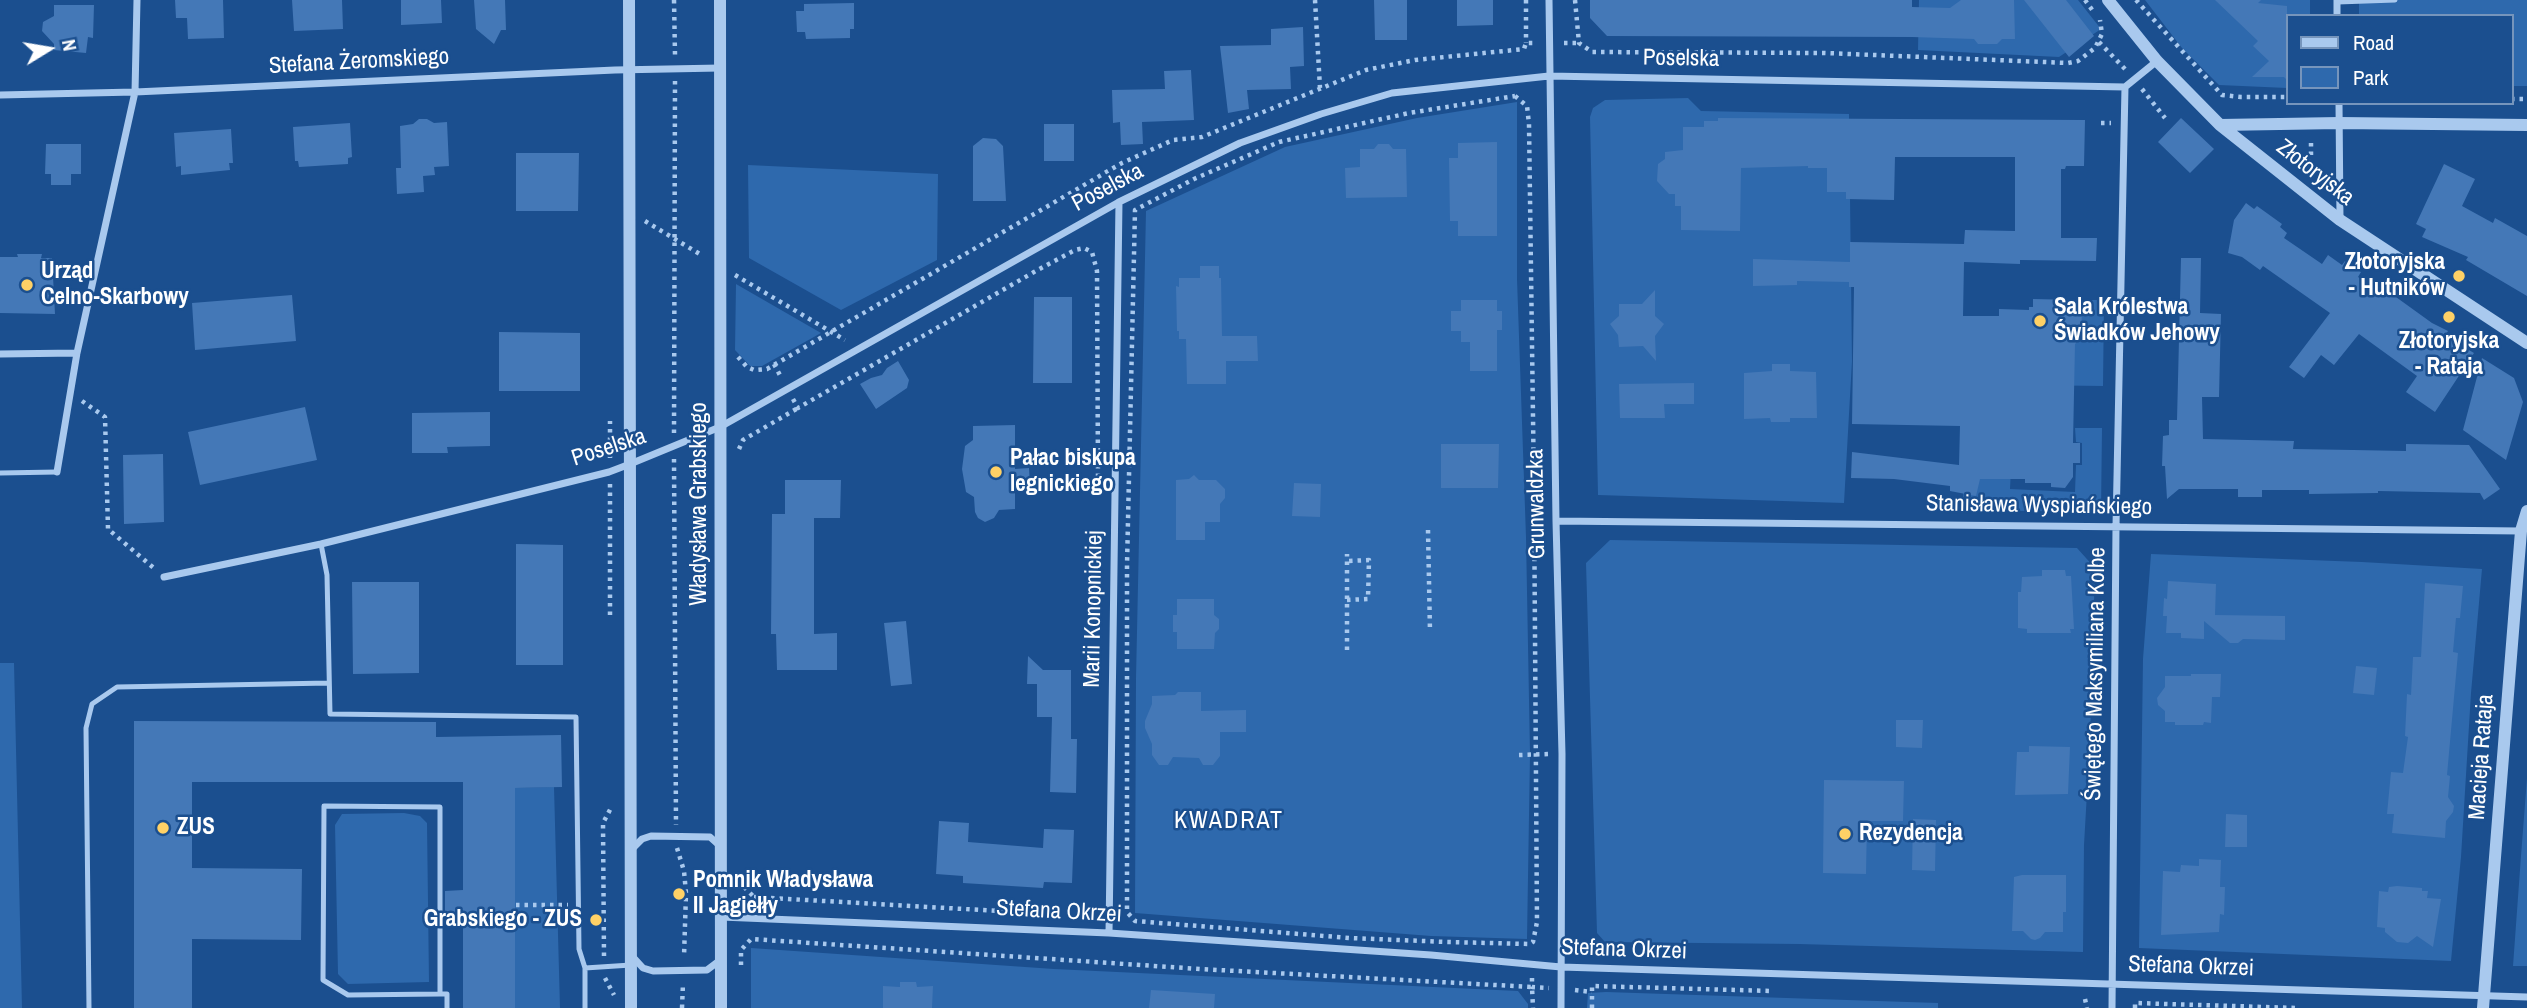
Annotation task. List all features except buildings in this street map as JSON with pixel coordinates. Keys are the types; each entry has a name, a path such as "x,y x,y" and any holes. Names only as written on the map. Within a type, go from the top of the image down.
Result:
{"street":[{"path":"57,472 77,353 135,92 137,0"},
{"path":"629,0 631,1008"},
{"name":"Władysława Grabskiego","path":"720,0 721,1008"},
{"name":"Grunwaldzka","path":"1549,0 1562,754 1561,1008"},
{"name":"Złotoryjska","path":"2108,0 2157,61 2220,125 2340,220 2527,343"},
{"path":"2125,87 2157,61"},
{"name":"Stefana Żeromskiego","path":"0,95 720,68"},
{"name":"Poselska","path":"164,577 321,544 610,472 674,447 720,427 1119,202 1240,143 1321,114 1392,93 1549,76 2125,87"},
{"name":"Świętego Maksymiliana Kolbe","path":"2112,1008 2116,526 2125,87"},
{"path":"2339,105 2340,220"},
{"path":"2220,125 2527,125"},
{"name":"Marii Konopnickiej","path":"1109,933 1119,202"},
{"path":"0,354 77,353"},
{"name":"Macieja Rataja","path":"2484,1002 2521,531 2527,511"},
{"name":"Stanisława Wyspiańskiego","path":"1556,521 2521,531"},
{"path":"631,851 646,837 676,836 710,837 718,842 721,850"},
{"name":"Stefana Okrzei","path":"721,917 1109,933 1431,955 1561,967 2112,983 2484,1002 2527,997"},
{"path":"631,958 648,970 683,971 709,969 715,966 721,956"}],"lane":[{"path":"2337,1 2395,0"},
{"path":"0,473 57,472"},
{"path":"321,544 327,575 330,714 576,717 579,949 585,968 585,1008"},
{"path":"89,1008 86,728 92,704 117,687 329,683"},
{"path":"440,994 440,807 324,806 323,980 348,995 447,994 447,1008"},
{"path":"585,968 631,958"}],"path":[{"path":"674,0 676,836 686,893 681,1008"},
{"path":"1315,0 1320,88"},
{"path":"738,356 747,367 754,370 767,369 1122,163 1173,140 1202,136 1346,77 1391,64 1446,55 1524,49 1526,0"},
{"path":"1575,0 1579,43 1592,52 1825,53 2068,63 2078,61 2091,53 2102,34 2102,23 2085,0"},
{"path":"2136,0 2222,95 2286,97"},
{"path":"1515,96 1527,106 1529,124 1537,909 1533,942 1364,939 1135,921 1127,912 1127,565 1135,210 1194,179 1298,136 1409,113 1515,96"},
{"path":"2295,184 2311,158 2311,123"},
{"path":"629,212 722,268"},
{"path":"871,366 1074,250 1088,249 1094,257 1097,271 1098,488"},
{"path":"734,286 734,275 861,349"},
{"path":"70,393 106,416 108,529 164,577"},
{"path":"737,460 743,440 798,408"},
{"path":"1428,530 1430,632"},
{"path":"1347,600 1368,599 1369,560 1348,557 1347,600 1347,650"},
{"path":"1519,755 1530,754"},
{"path":"738,871 738,883 754,897 1044,914"},
{"path":"741,973 741,950 751,939 754,897"},
{"path":"516,905 604,904"},
{"path":"751,939 1200,969 1532,987 1533,1008"},
{"path":"1592,1008 1592,986 1784,991"},
{"path":"2073,998 2087,999 2087,1008"},
{"path":"2135,1008 2135,1003 2297,1008"}],"green space":[{"path":"1919,0 2078,0 2101,29 2059,57 1918,50"},
{"path":"2145,0 2310,0 2310,14 2286,14 2286,88 2219,85 2182,48"},
{"path":"2359,0 2527,0 2527,86 2513,86 2513,14 2359,14"},
{"path":"1688,98 1701,111 1849,114 1852,361 1844,503 1598,495 1590,117 1593,108 1605,100"},
{"path":"1517,102 1517,279 1530,754 1527,939 1431,936 1135,913 1136,678 1146,211 1285,147 1417,118"},
{"path":"748,165 938,174 937,260 841,310 749,258"},
{"path":"736,284 821,333 762,366 750,366 735,350"},
{"path":"2078,300 2104,300 2103,386 1946,384 2002,342 2077,343"},
{"path":"1964,426 2013,427 2010,489 2075,492 2076,465 2082,465 2082,443 2076,442 2075,428 2102,428 2101,512 1963,510"},
{"path":"1610,540 2077,548 2095,568 2084,845 2083,952 1605,942 1597,933 1586,563"},
{"path":"2151,554 2482,569 2451,961 2139,948 2143,659"},
{"path":"0,663 14,663 22,1008 0,1008"},
{"path":"2527,778 2527,966 2513,966 2521,856"},
{"path":"554,787 560,1008 515,1008 515,788"},
{"path":"404,813 420,816 427,823 429,982 348,984 338,974 335,825 342,814"},
{"path":"751,948 1054,969 1518,991 1528,1008 751,1008"},
{"path":"1588,993 1938,1003 1938,1008 1587,1008"}],"place":[{"name":"Złotoryjska - Hutników","path":"2459,276"},
{"name":"Urząd Celno-Skarbowy","path":"27,285"},
{"name":"Złotoryjska - Rataja","path":"2449,317"},
{"name":"Sala Królestwa Świadków Jehowy","path":"2040,321"},
{"name":"Pałac biskupa legnickiego","path":"996,472"},
{"name":"ZUS","path":"163,828"},
{"name":"Rezydencja","path":"1845,834"},
{"name":"Pomnik Władysława II Jagiełły","path":"679,894"},
{"name":"Grabskiego - ZUS","path":"596,920"}],"district":[{"name":"KWADRAT","path":"1229,822"}]}
